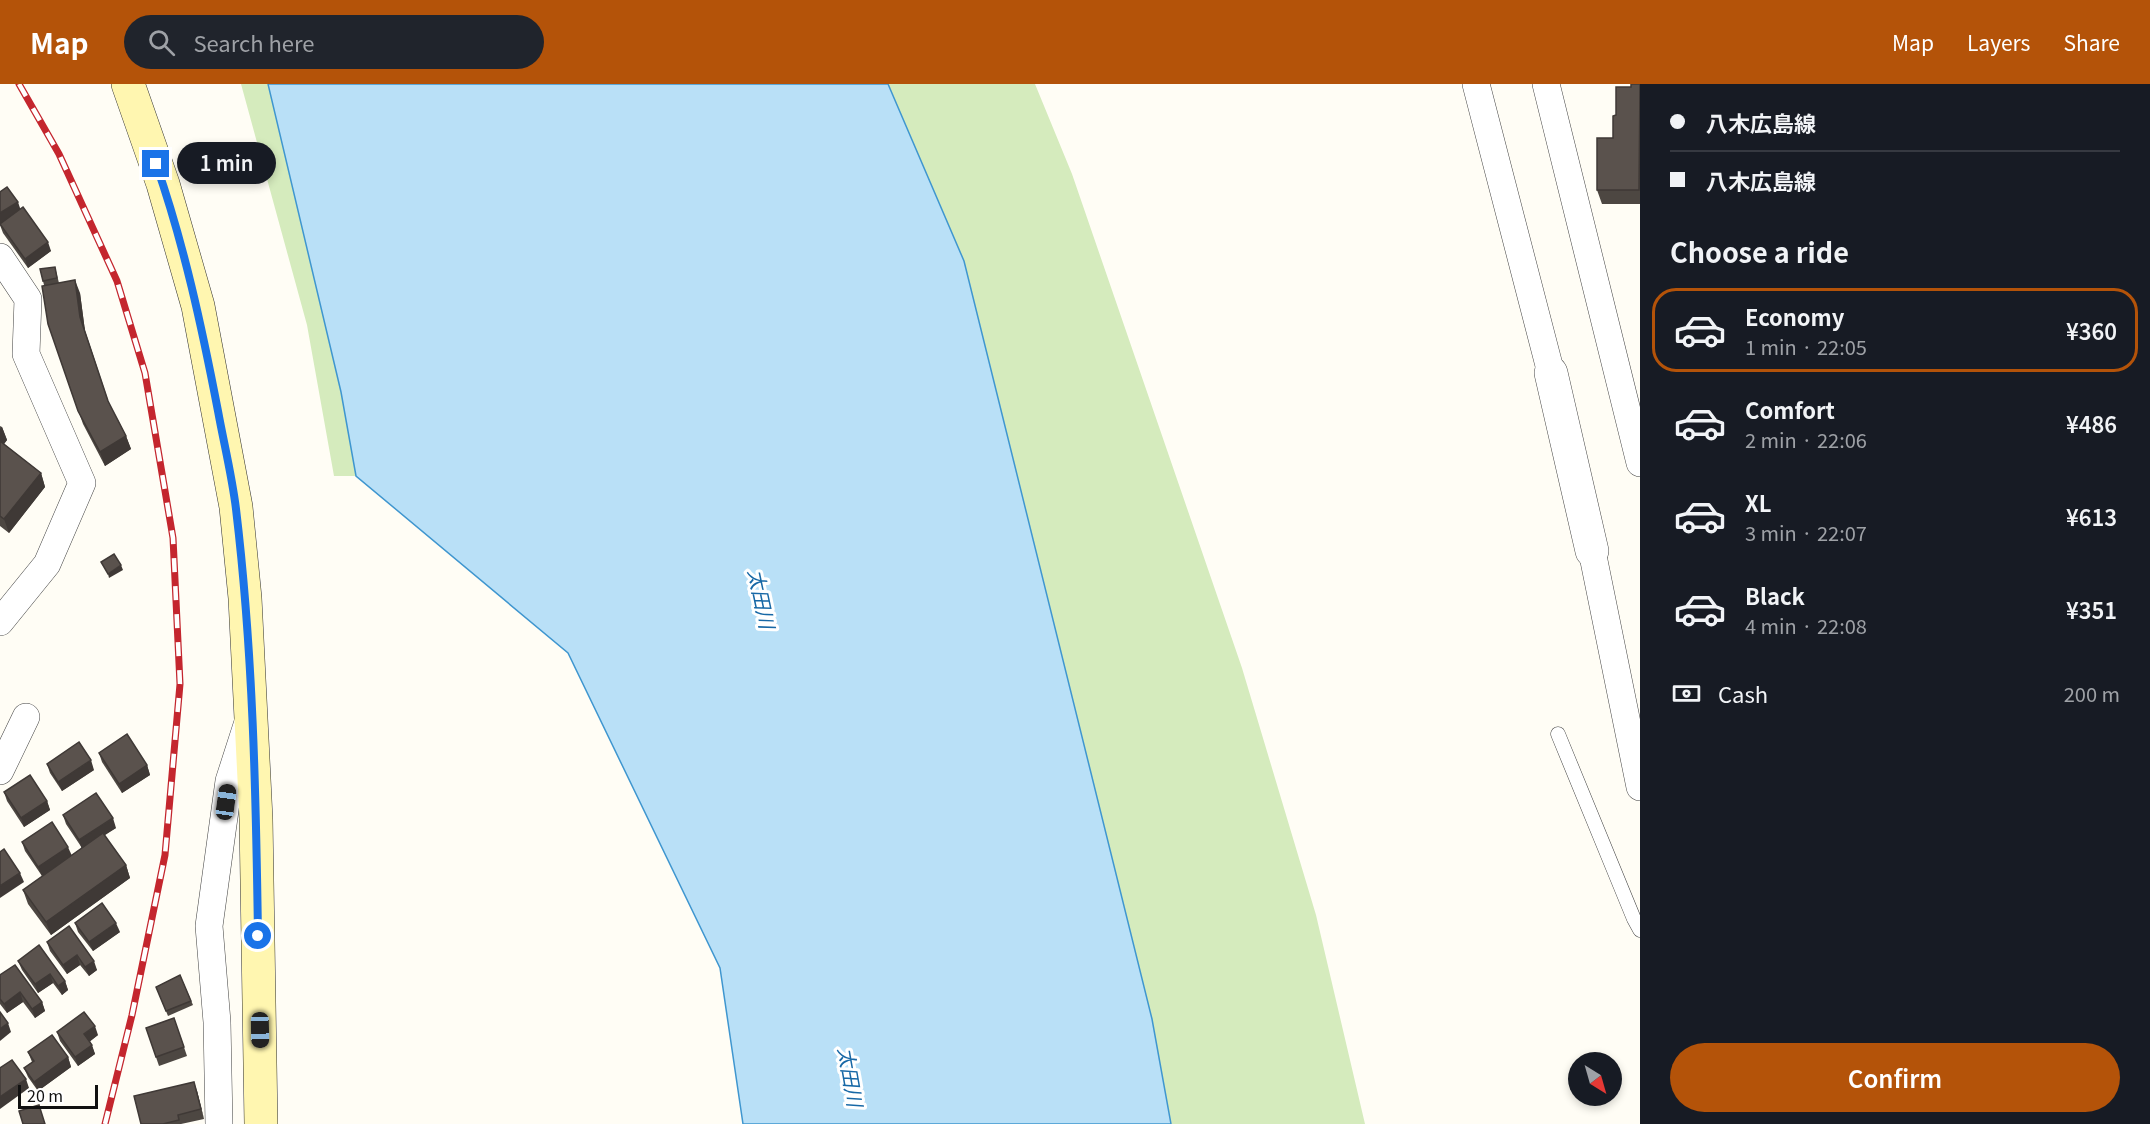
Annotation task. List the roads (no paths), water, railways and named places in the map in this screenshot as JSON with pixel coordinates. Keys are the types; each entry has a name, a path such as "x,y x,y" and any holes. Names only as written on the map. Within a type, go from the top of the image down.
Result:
{"main road":[{"path":"128,84 163,184 198,306 236,507 245,598 256,819 261,1124"}],"street":[{"path":"1476,84 1551,373 1592,551 1640,787"},
{"path":"1546,84 1640,463"},
{"path":"0,257 28,299 26,354 82,483 47,564 0,622"},
{"path":"219,1124 217,1022 208,926 229,781 251,713"},
{"path":"0,771 26,717"}],"lane":[{"path":"1558,734 1640,930"}],"water":[{"name":"太田川","path":"268,84 888,84 964,261 1152,1019 1171,1124 743,1124 720,968 568,653 356,476 341,392"}],"railway":[{"path":"19,84 59,154 117,281 145,373 173,538 180,684 165,855 132,1015 105,1124"}]}
